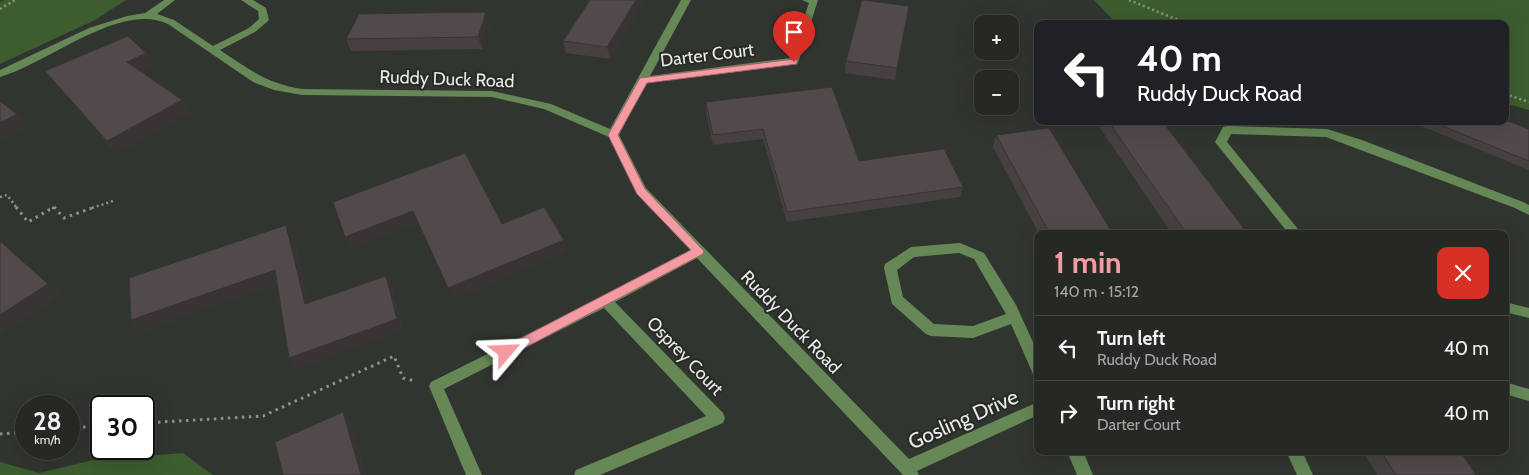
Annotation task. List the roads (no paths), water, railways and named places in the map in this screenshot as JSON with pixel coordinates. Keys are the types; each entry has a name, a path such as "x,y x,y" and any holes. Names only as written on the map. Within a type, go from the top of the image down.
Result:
{"street":[{"path":"147,16 170,0"},
{"path":"213,50 252,30 264,20 263,10 246,0"},
{"name":"Darter Court","path":"613,135 686,0"},
{"name":"Darter Court","path":"644,80 794,62 814,1 807,0"},
{"name":"Ruddy Duck Road","path":"0,74 115,21 147,16 160,17 171,22 257,80 278,88 302,92 330,93 492,94 547,106 613,135 641,191 909,471"},
{"path":"1293,230 1221,142 1227,130 1327,133 1358,143 1529,211"},
{"path":"1014,317 973,332 931,330 897,300 890,268 911,252 960,248 979,256 1014,317 1034,361"},
{"path":"474,475 436,386 606,301 699,251"},
{"name":"Osprey Court","path":"582,475 718,418 606,301"},
{"path":"1509,307 1529,313"},
{"path":"1509,389 1529,395"},
{"name":"Gosling Drive","path":"909,471 1034,410"},
{"path":"1076,455 1086,475"},
{"path":"1296,455 1305,475"}]}
